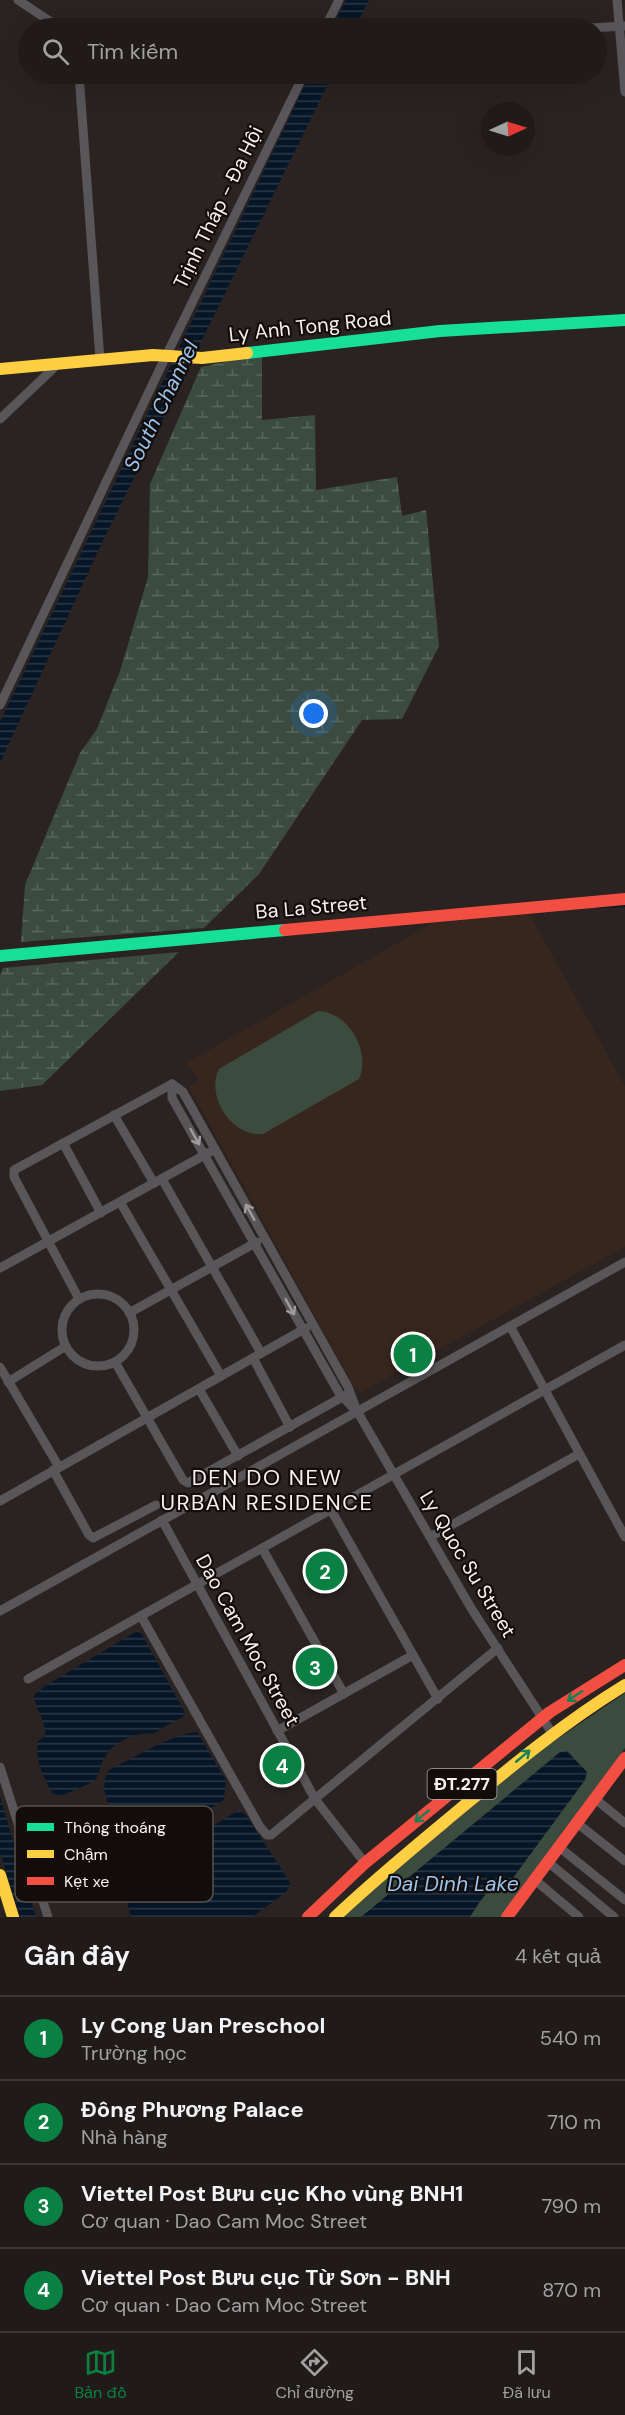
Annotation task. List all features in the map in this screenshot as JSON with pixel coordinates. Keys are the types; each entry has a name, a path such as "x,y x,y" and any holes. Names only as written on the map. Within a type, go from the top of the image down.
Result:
{"street":[{"path":"18,0 45,18"},
{"path":"331,18 339,0"},
{"path":"617,0 622,26 625,92"},
{"path":"607,27 622,26"},
{"path":"80,84 100,360"},
{"name":"Trịnh Tháp - Đa Hội","path":"0,705 299,84"},
{"name":"Ly Anh Tong Road","path":"0,369 168,356 202,358 440,331 625,320"},
{"path":"0,419 58,364"},
{"name":"Ba La Street","path":"0,956 625,898"},
{"path":"79,1299 14,1177 15,1170 172,1084"},
{"path":"172,1084 183,1092 313,1324 346,1395"},
{"path":"172,1084 172,1098 303,1329 346,1395"},
{"path":"114,1115 212,1267 290,1427"},
{"path":"63,1143 101,1213"},
{"path":"0,1268 215,1149"},
{"path":"120,1202 222,1376"},
{"path":"129,1313 264,1237"},
{"path":"0,1611 625,1262"},
{"path":"91,1294 111,1296 120,1301 129,1313 134,1328 133,1338 129,1348 115,1362 95,1366 85,1364 76,1359 66,1346 62,1332 63,1322 66,1312 79,1299 91,1294"},
{"path":"0,1501 313,1324"},
{"path":"510,1326 625,1537"},
{"path":"8,1382 66,1346"},
{"path":"28,1679 625,1346"},
{"path":"115,1362 183,1480 188,1484 346,1395"},
{"path":"0,1367 56,1469 88,1535 93,1538 156,1504"},
{"path":"199,1389 238,1456"},
{"name":"Ly Quoc Su Street","path":"346,1395 471,1608 552,1733"},
{"path":"430,1537 579,1454"},
{"path":"331,1510 438,1699"},
{"name":"Dao Cam Moc Street","path":"162,1520 315,1799 365,1863"},
{"path":"262,1548 344,1694"},
{"path":"141,1616 260,1827 267,1835 315,1799 498,1648"},
{"path":"277,1731 414,1655"},
{"name":"ĐT.277","path":"308,1917 365,1863 542,1719 625,1665"},
{"name":"ĐT.277","path":"335,1917 370,1884 552,1733 625,1685"},
{"path":"507,1917 625,1758"},
{"path":"0,1767 15,1814"},
{"path":"594,1798 625,1823"},
{"path":"577,1823 625,1861"},
{"path":"560,1847 625,1900"},
{"path":"548,1863 614,1917"},
{"path":"0,1875 13,1917"},
{"path":"535,1880 579,1917"},
{"path":"43,1902 48,1917"}],"shaded area":[{"path":"529,913 625,1086 625,1247 360,1393 353,1385 189,1087 199,1079 186,1063 431,924"}],"green space":[{"path":"262,354 262,420 315,415 316,490 397,477 402,516 426,510 439,646 402,719 362,720 259,874 204,928 21,942 25,885 80,753 97,729 120,671 148,577 150,484 201,367"},
{"path":"179,952 42,1085 0,1091 0,975 3,968"},
{"path":"318,1011 339,1018 355,1035 362,1057 359,1079 263,1134 252,1134 232,1123 219,1103 216,1092 219,1069"},
{"path":"625,1693 625,1748 525,1888 500,1917 342,1917 388,1876 541,1750"}],"water":[{"path":"346,0 369,0 360,18 337,18"},
{"name":"South Channel","path":"305,84 328,84 99,549 0,763 0,722"},
{"path":"137,1631 142,1634 186,1715 152,1734 133,1736 115,1745 105,1757 95,1781 61,1796 52,1793 43,1775 37,1754 38,1741 45,1736 45,1731 34,1695 45,1686"},
{"path":"197,1732 226,1780 224,1800 213,1807 109,1806 104,1788 109,1770 163,1742"},
{"name":"Dai Dinh Lake","path":"567,1751 587,1772 585,1780 513,1878 500,1881 494,1886 470,1917 361,1917 560,1752"},
{"path":"0,1796 15,1846 15,1901 0,1852"},
{"path":"239,1810 246,1815 289,1881 290,1886 284,1894 252,1917 131,1917 127,1902 213,1902 213,1826"},
{"path":"15,1902 32,1902 36,1917 20,1917"}],"waterway":[{"path":"598,907 625,906"}],"traffic: fast":[{"path":"247,353 440,331 625,320"},
{"path":"0,956 285,930"}],"traffic: slow":[{"path":"0,369 153,355 202,358 247,353"},
{"path":"335,1917 397,1862 520,1760 561,1728 625,1685"},
{"path":"0,1875 13,1917"}],"traffic: jam":[{"path":"285,930 625,899"},
{"path":"308,1917 365,1863 550,1712 625,1665"},
{"path":"507,1917 625,1758"}],"place":[{"name":"Ly Cong Uan Preschool","path":"413,1354"},
{"name":"Đông Phương Palace","path":"325,1571"},
{"name":"Viettel Post Bưu cục Kho vùng BNH1","path":"315,1667"},
{"name":"Viettel Post Bưu cục Từ Sơn - BNH","path":"282,1765"}],"district":[{"name":"DEN DO NEW URBAN RESIDENCE","path":"267,1490"}]}
